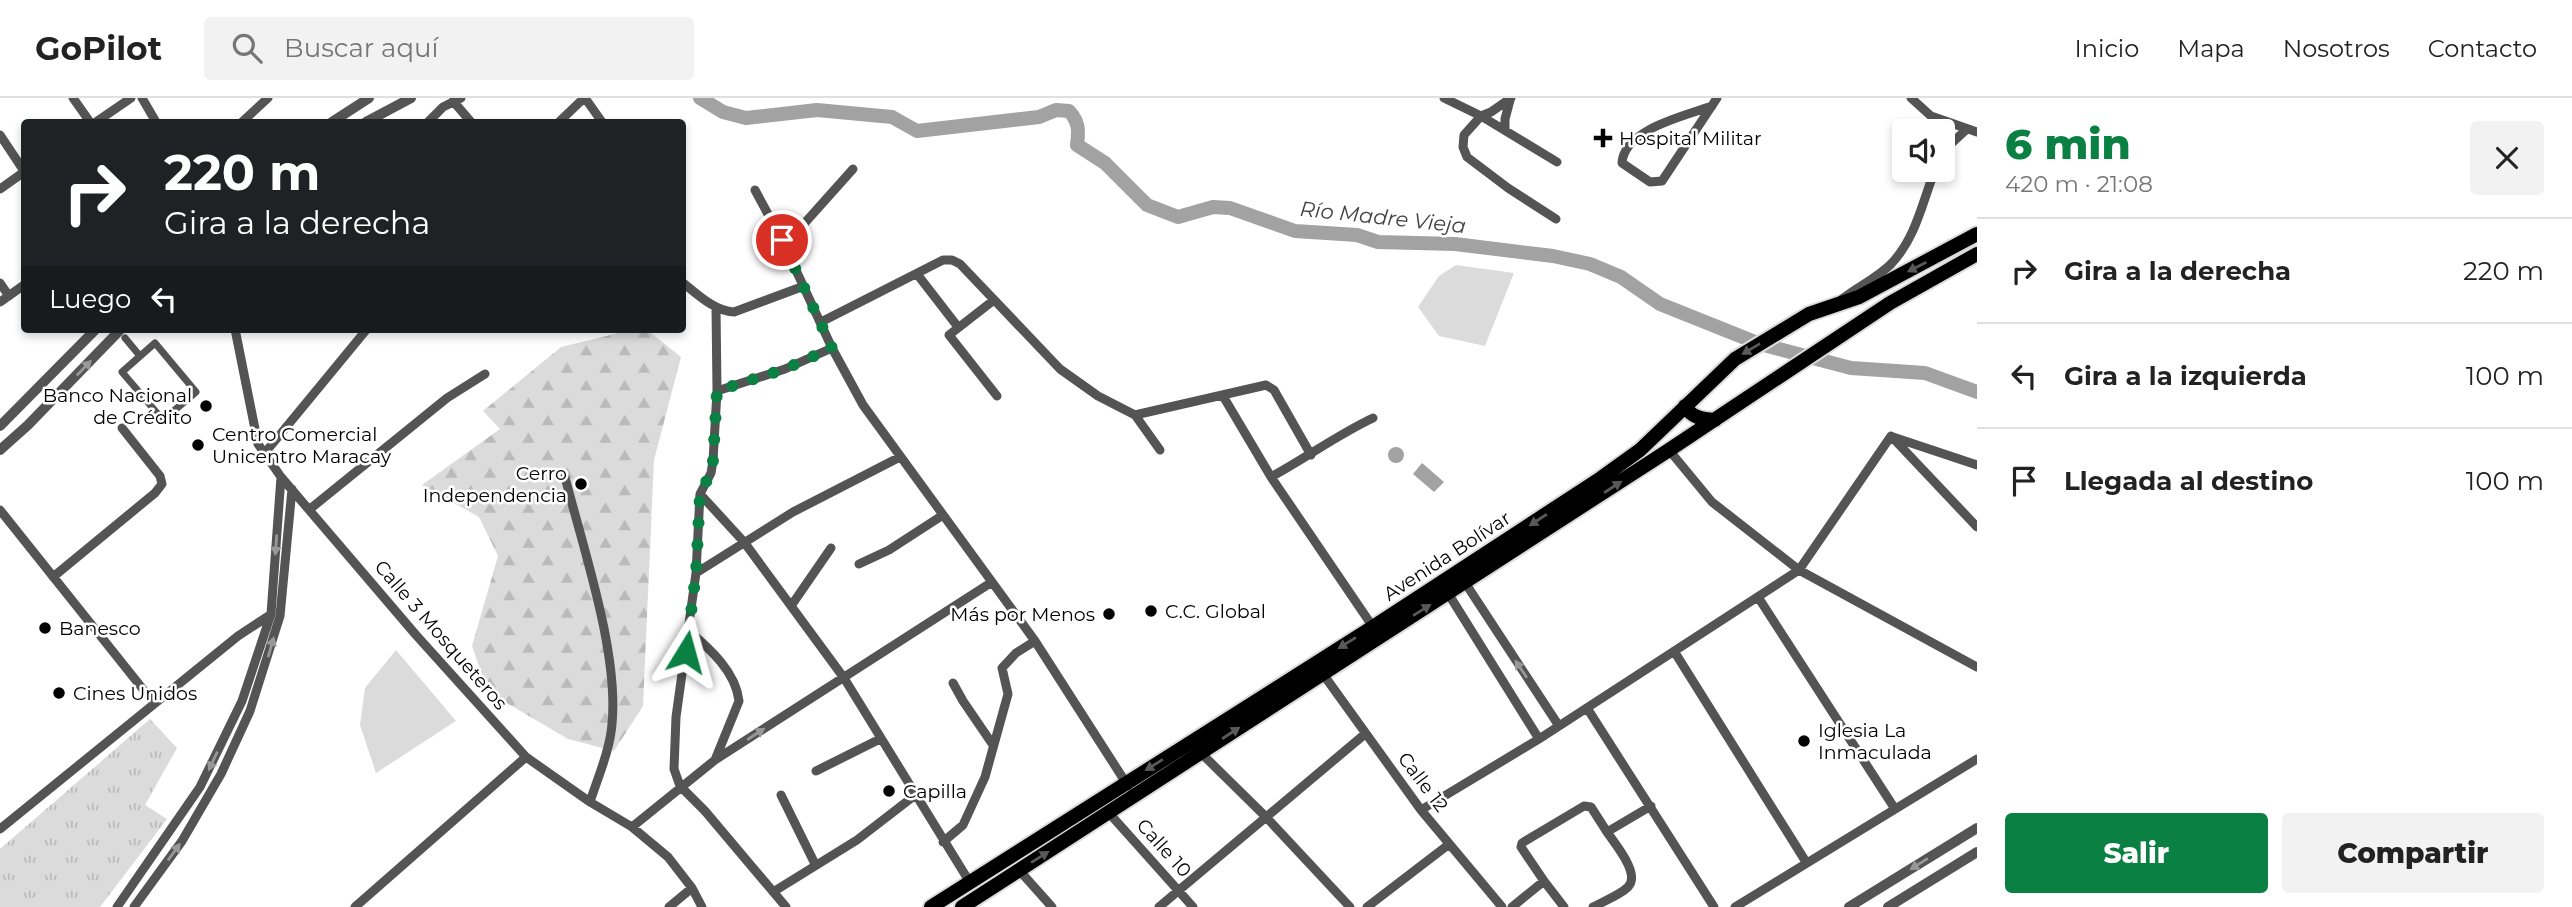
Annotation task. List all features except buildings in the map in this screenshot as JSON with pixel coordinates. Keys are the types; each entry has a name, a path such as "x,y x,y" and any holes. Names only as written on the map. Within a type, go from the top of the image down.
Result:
{"main road":[{"name":"Avenida Bolívar","path":"1461,578 1640,450 1735,359 1809,314 1840,304 1977,234"},
{"name":"Avenida Bolívar","path":"962,907 1323,674 1445,588 1669,450 1890,303 1977,254"},
{"path":"1840,304 1856,314 1857,325"},
{"path":"1686,404 1695,416 1715,420"},
{"name":"Avenida Bolívar","path":"931,907 1373,627 1445,588"}],"street":[{"path":"73,98 88,119"},
{"path":"100,119 131,98"},
{"path":"142,98 154,119"},
{"path":"245,119 268,98"},
{"path":"337,119 369,98"},
{"path":"372,119 411,98"},
{"path":"562,119 585,98 600,119"},
{"path":"1444,98 1481,116 1558,162"},
{"path":"1505,130 1511,98 1481,116 1464,135 1463,147 1468,157 1508,188 1556,219"},
{"path":"1910,98 1931,116 1977,132"},
{"path":"431,119 443,107 457,99 469,119"},
{"path":"1715,102 1662,181 1650,181 1622,163 1623,154 1635,138 1651,128 1715,102"},
{"path":"1955,141 1967,130"},
{"path":"0,135 21,166"},
{"path":"782,240 802,226 853,169"},
{"path":"0,189 21,173"},
{"path":"1840,304 1891,263 1922,213 1931,182"},
{"path":"755,190 782,240 832,348 863,405 1035,641 1134,796"},
{"path":"821,322 943,260 952,260 960,264 1060,369 1098,396 1135,415 1160,450"},
{"path":"917,274 958,327"},
{"path":"0,283 4,299 21,287"},
{"path":"686,285 724,312 734,312 804,286"},
{"path":"994,300 950,333 950,337 997,396"},
{"path":"716,307 717,391 713,461 711,472 700,494 696,573 676,716 674,769 680,786 713,820 786,907"},
{"path":"0,426 92,333"},
{"name":"Calle 3 Mosqueteros","path":"236,333 258,444 281,477 416,635 526,757 590,802 632,827 668,857 692,888 702,907"},
{"path":"264,454 364,333"},
{"path":"0,450 126,337 139,356"},
{"path":"155,342 196,392 163,420 122,372 139,356 155,342"},
{"path":"717,391 785,369 832,348"},
{"path":"310,509 447,398 485,374"},
{"path":"1135,415 1266,385 1271,387 1311,455"},
{"path":"1223,396 1271,477 1373,627"},
{"path":"1271,477 1311,455 1336,436 1373,418"},
{"path":"53,578 155,493 162,484 160,476 122,428"},
{"path":"1891,436 1977,465"},
{"path":"1891,436 1977,527"},
{"path":"1421,810 1539,739 1799,570 1891,436"},
{"path":"1669,450 1712,502 1799,570 1977,667"},
{"path":"696,573 793,512 901,457"},
{"path":"117,907 201,786 242,701 276,615 281,477"},
{"path":"565,477 605,636 613,687 612,726 590,802"},
{"path":"134,907 182,841 221,774 250,711 276,615 292,489"},
{"path":"700,494 744,542 844,678 914,796 969,881"},
{"path":"0,510 154,703"},
{"path":"859,564 889,550 943,515"},
{"path":"791,606 831,548"},
{"path":"1461,578 1559,726"},
{"path":"632,827 715,760 992,582"},
{"path":"1445,588 1539,739"},
{"path":"1758,597 1895,809"},
{"path":"0,829 238,636 276,615"},
{"path":"689,631 712,651 738,691 739,701 715,760"},
{"path":"943,842 963,825 985,777 1009,694 1002,668 1016,653 1035,641"},
{"path":"1674,651 1806,862"},
{"name":"Calle 12","path":"1323,674 1421,810 1502,907"},
{"path":"953,683 993,745"},
{"path":"1587,708 1714,907"},
{"path":"1159,907 1365,734"},
{"path":"816,771 880,740"},
{"path":"1201,753 1266,817 1350,907"},
{"path":"355,907 526,757"},
{"path":"1735,907 1977,759"},
{"path":"781,795 815,864"},
{"path":"774,892 857,840 914,796"},
{"path":"1564,907 1521,848 1522,844 1584,806 1591,807 1633,871 1629,887 1593,907"},
{"path":"1607,832 1651,806"},
{"name":"Calle 10","path":"1109,813 1193,907"},
{"path":"1849,907 1977,828"},
{"path":"1367,907 1448,845"},
{"path":"1888,907 1977,852"},
{"path":"1018,870 1052,907"},
{"path":"1512,907 1544,881"},
{"path":"668,907 692,888"}],"green space":[{"path":"1456,265 1514,273 1485,346 1439,336 1418,307 1439,276"},
{"path":"619,333 651,333 681,357 654,460 643,706 614,751 568,739 488,692 472,646 498,556 479,517 422,485 500,429 483,411 561,347"},
{"path":"396,650 456,721 376,773 360,725 365,688"},
{"path":"150,719 177,748 145,805 167,819 100,907 0,907 0,849"}],"shaded area":[{"path":"1396,447 1402,449 1402,461 1396,463 1390,461 1388,455 1390,449"},
{"path":"1422,463 1444,482 1434,492 1413,474"}],"waterway":[{"name":"Río Madre Vieja","path":"700,98 723,112 746,118 817,110 892,117 917,131 1039,117 1056,110 1069,111 1078,126 1077,145 1105,163 1147,205 1178,217 1213,207 1230,208 1295,231 1357,235 1378,242 1455,244 1553,256 1590,264 1621,277 1660,304 1760,344 1851,368 1925,373 1977,392"}],"place":[{"name":"Hospital Militar","path":"1603,138"},
{"name":"Banco Nacional de Crédito","path":"206,406"},
{"name":"Centro Comercial Unicentro Maracay","path":"198,445"},
{"name":"Cerro Independencia","path":"581,484"},
{"name":"C.C. Global","path":"1151,611"},
{"name":"Más por Menos","path":"1109,614"},
{"name":"Banesco","path":"45,628"},
{"name":"Cines Unidos","path":"59,693"},
{"name":"Iglesia La Inmaculada","path":"1804,741"},
{"name":"Capilla","path":"889,791"}],"route":[{"path":"686,652 696,573 700,494 711,472 713,461 717,391 785,369 832,348 782,240"}]}
